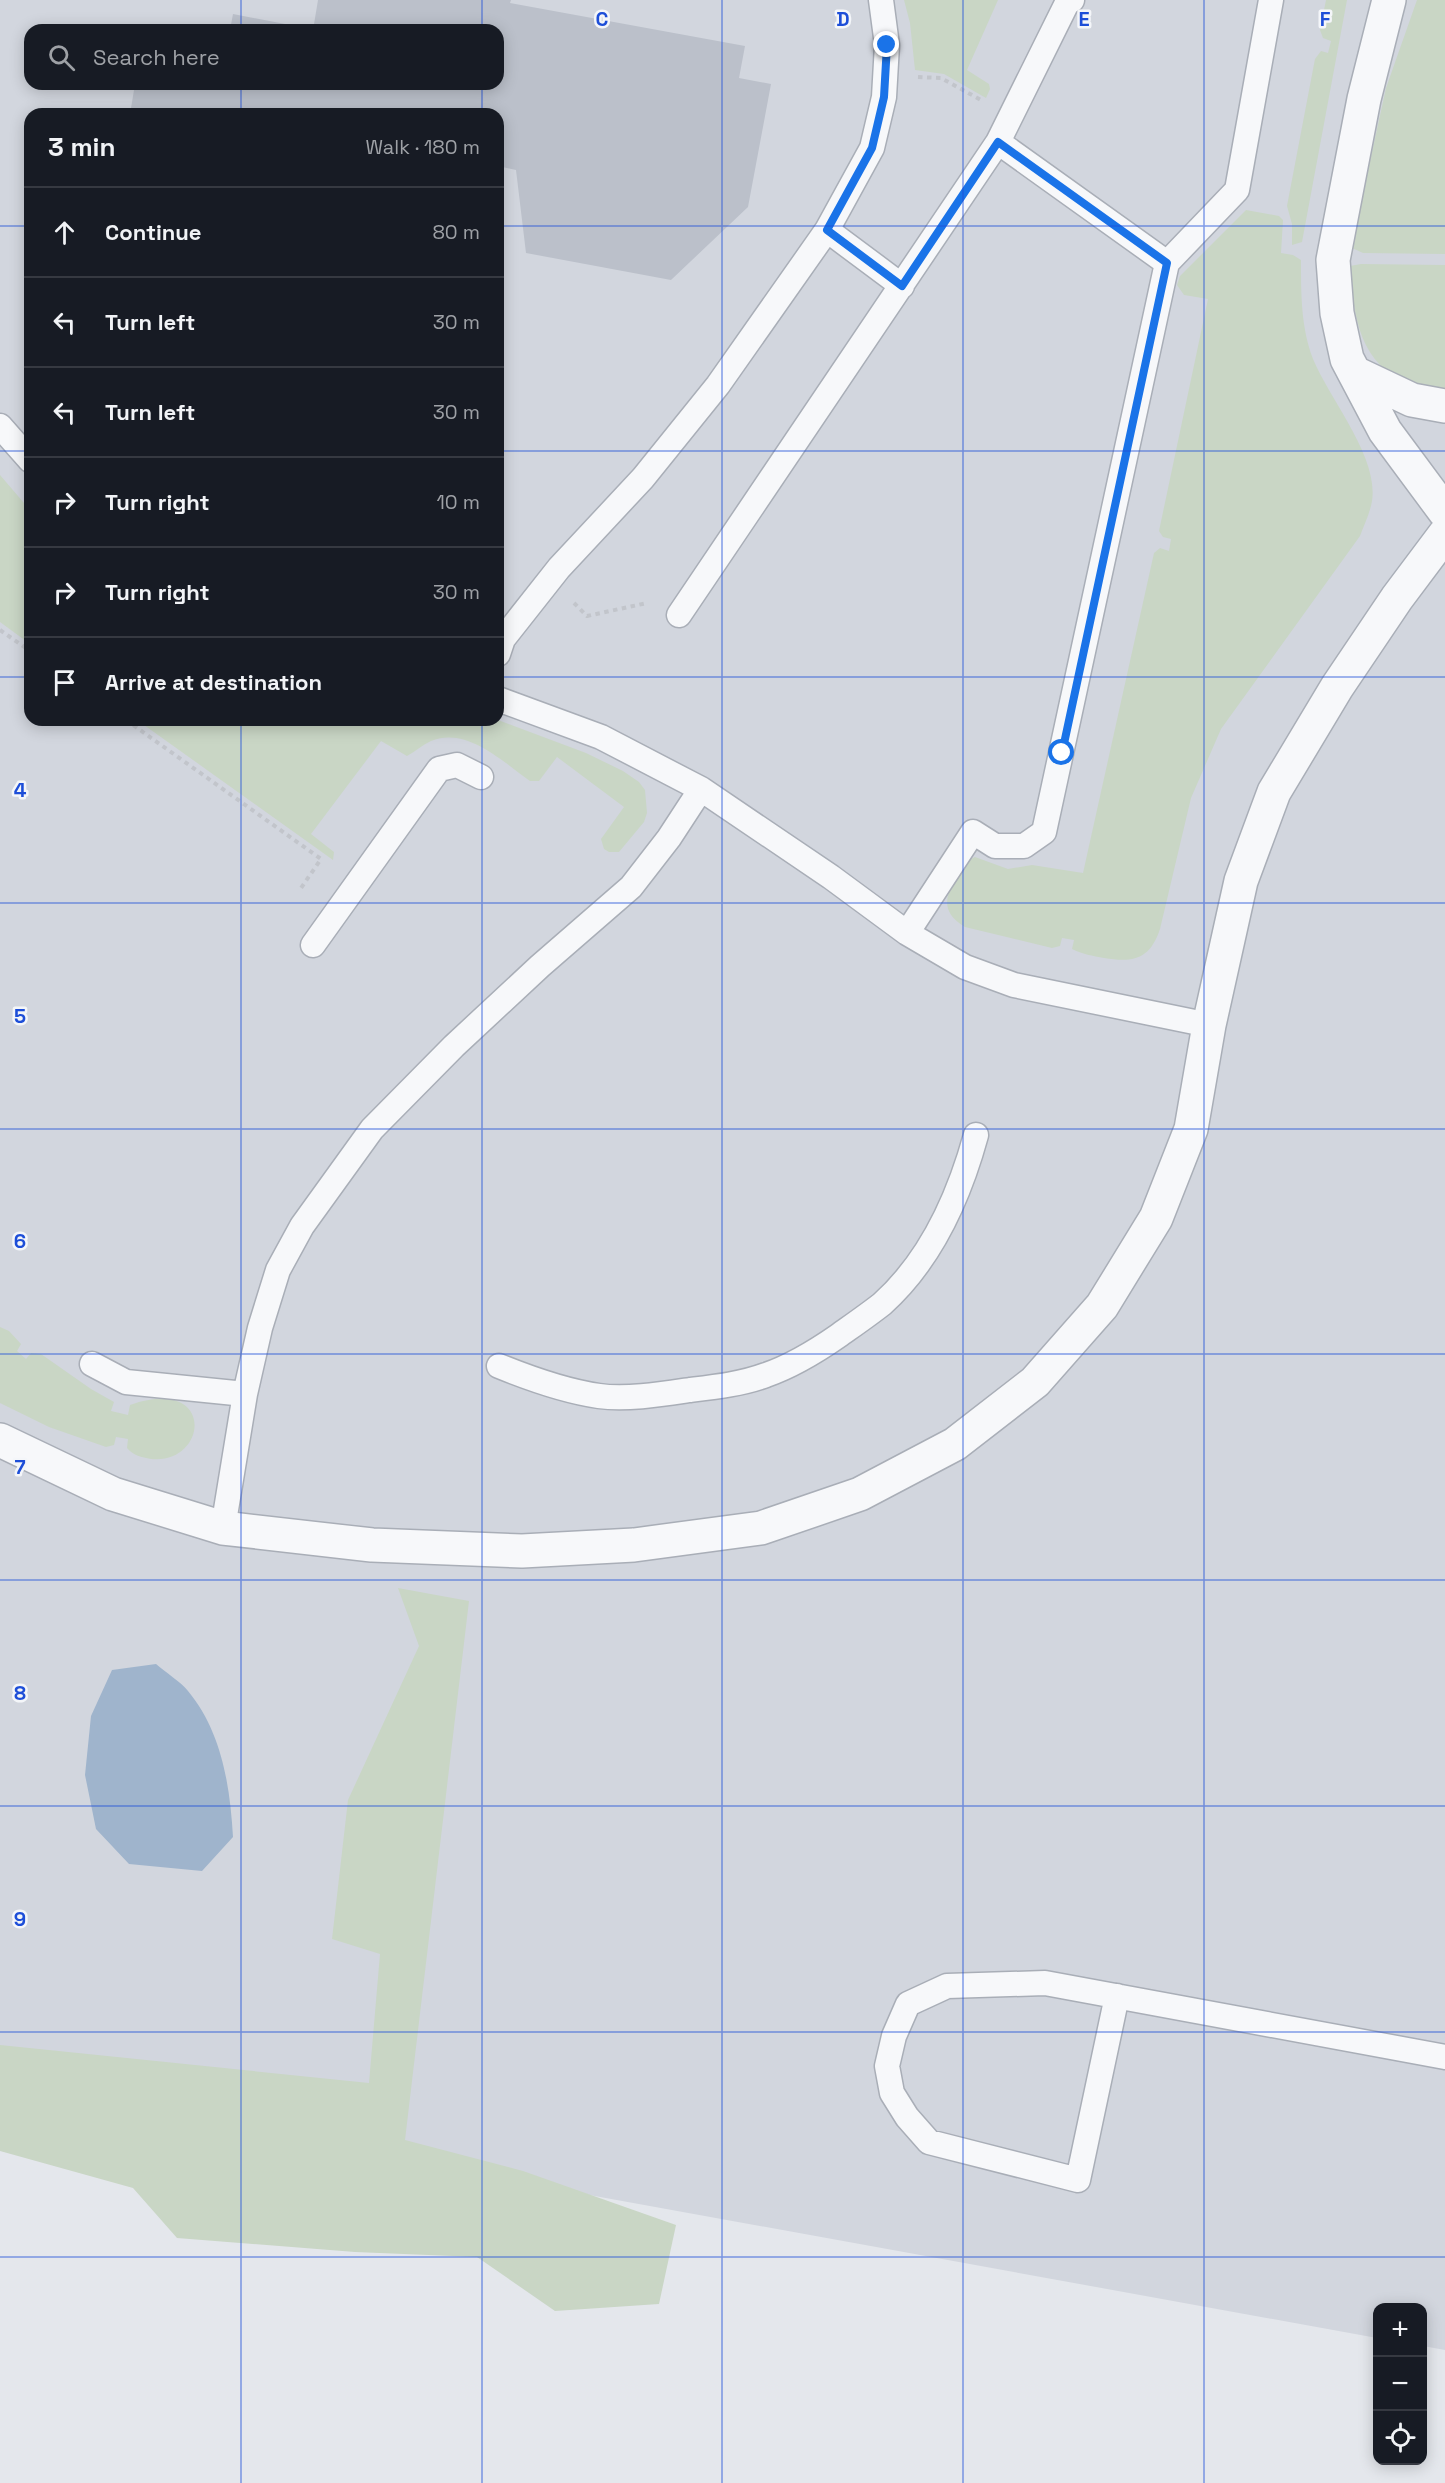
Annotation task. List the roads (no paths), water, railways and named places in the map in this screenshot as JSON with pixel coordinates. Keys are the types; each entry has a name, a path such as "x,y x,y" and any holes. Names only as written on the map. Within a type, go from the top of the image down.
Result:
{"street":[{"path":"1389,0 1364,99 1333,260 1337,313 1347,359 1385,431 1445,512"},
{"path":"1355,373 1412,400 1445,406"},
{"path":"0,1440 113,1494 223,1528 372,1545 522,1551 634,1545 761,1528 860,1494 955,1444 1035,1382 1102,1306 1155,1218 1191,1129 1209,1025 1241,881 1274,792 1350,667 1397,598 1445,534"}],"lane":[{"path":"504,638 549,580 644,478 718,385 827,230 872,148 884,97 886,55 881,0"},
{"path":"679,615 998,142 1062,12 1067,3 1072,0"},
{"path":"907,933 973,832 996,846 1024,846 1044,832 1167,263 1237,190 1271,0"},
{"path":"998,142 1167,263"},
{"path":"827,230 902,286"},
{"path":"0,426 24,453"},
{"path":"504,701 601,736 701,789 831,877 907,933 965,967 1014,985 1209,1025"},
{"path":"313,945 439,769 457,765 482,777"},
{"path":"223,1528 245,1394 260,1328 278,1270 302,1226 372,1129 454,1046 540,966 631,887 669,838 701,789"},
{"path":"499,1365 544,1384 601,1397 660,1395 722,1386 766,1375 809,1356 882,1303 912,1270 932,1242 952,1206 968,1166 976,1135"},
{"path":"92,1364 126,1382 245,1394"},
{"path":"1117,1996 1078,2180 929,2142 907,2117 892,2093 887,2066 894,2036 908,2004 946,1986 1045,1983 1117,1996 1445,2057"}],"water":[{"path":"156,1664 185,1687 200,1707 222,1760 233,1837 202,1871 129,1864 96,1829 85,1775 91,1716 112,1670"}]}
